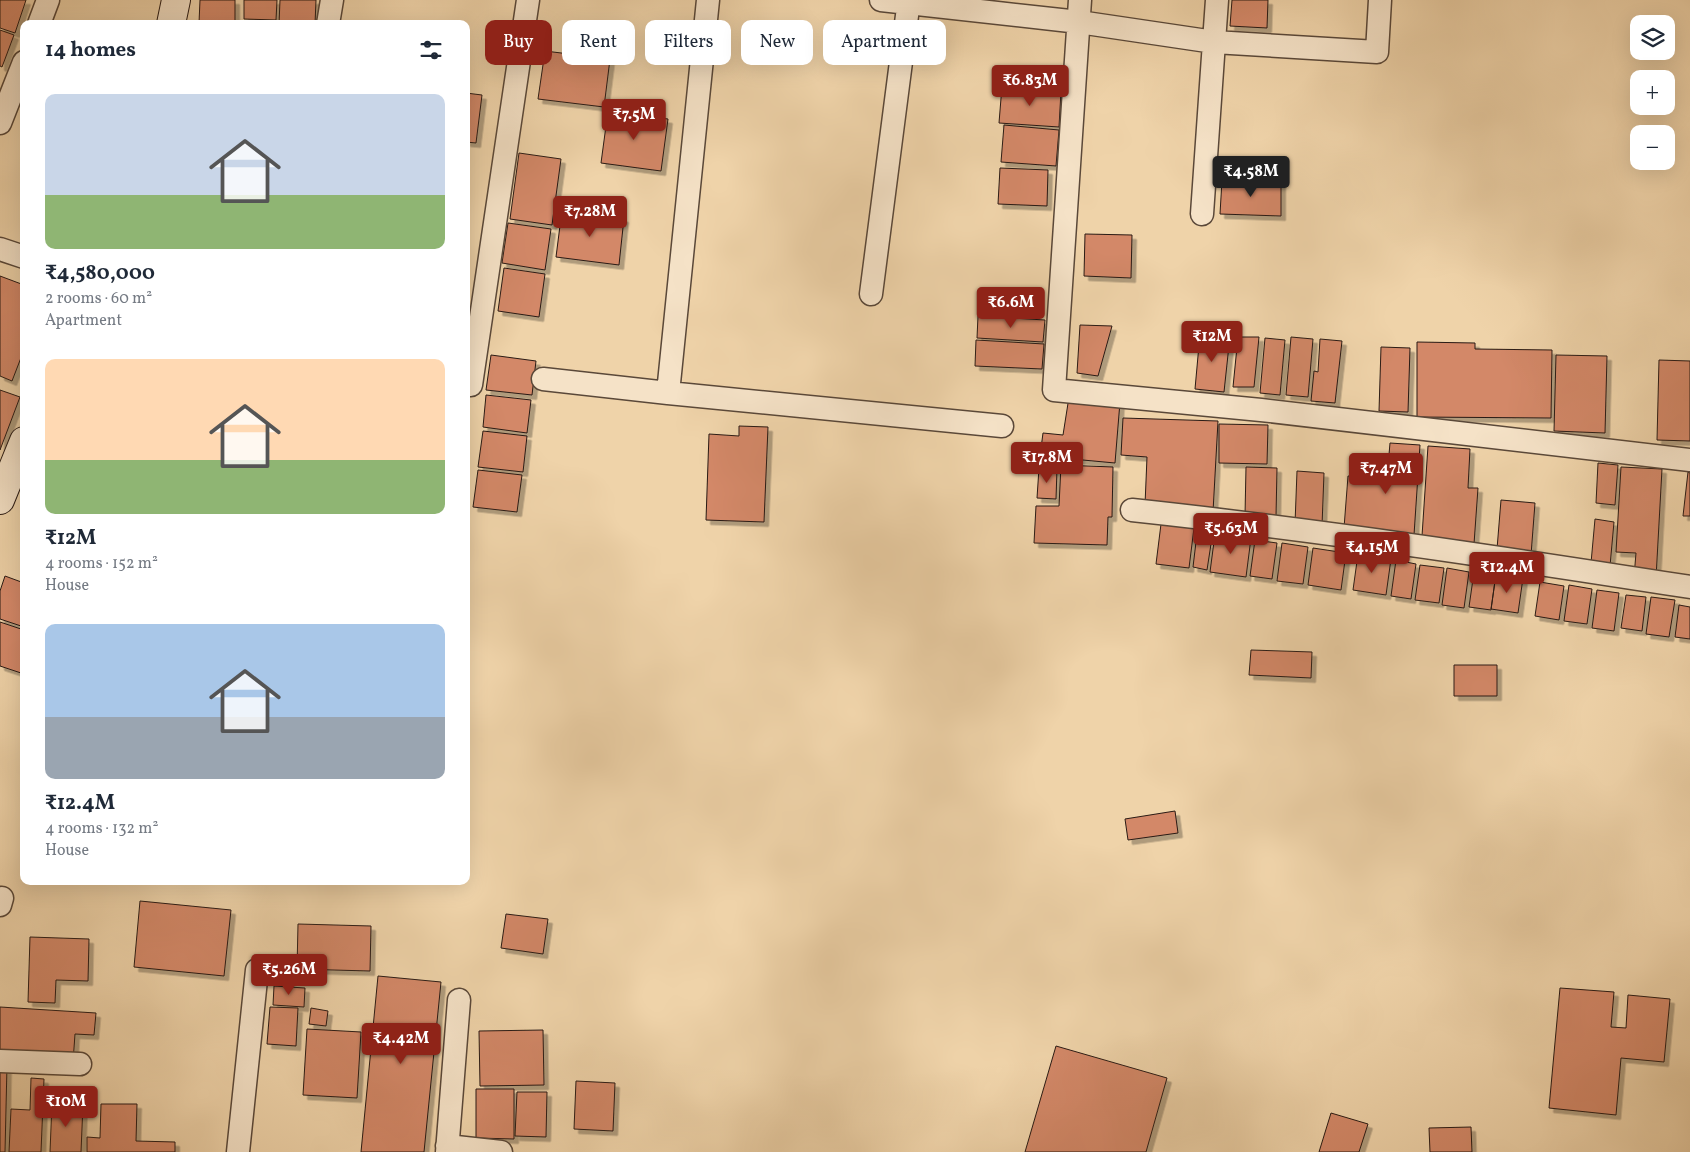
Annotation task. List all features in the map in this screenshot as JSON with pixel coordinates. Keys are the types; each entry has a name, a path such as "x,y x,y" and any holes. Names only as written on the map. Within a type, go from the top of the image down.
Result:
{"street":[{"path":"40,20 48,0"},
{"path":"172,20 176,0"},
{"path":"329,20 332,0"},
{"path":"470,386 528,0"},
{"path":"668,393 708,0"},
{"path":"881,0 1079,11 1214,42 1377,52 1380,0"},
{"path":"1202,214 1217,0"},
{"path":"871,294 908,2"},
{"path":"1079,11 1054,390 1261,410 1690,460"},
{"path":"0,123 20,72"},
{"path":"0,249 20,256"},
{"path":"544,380 1002,426"},
{"path":"1,494 20,450"},
{"path":"1132,510 1257,523 1442,548 1690,587"},
{"path":"238,1152 257,970"},
{"path":"459,1000 447,1149 501,1152"},
{"path":"0,1061 80,1064"}],"building":[{"path":"0,0 26,0 15,33 0,28"},
{"path":"200,0 235,0 235,20 199,20"},
{"path":"244,0 277,0 276,20 244,19"},
{"path":"280,0 316,0 315,20 279,20"},
{"path":"1232,0 1268,0 1267,28 1230,26"},
{"path":"0,30 14,35 2,67 0,66"},
{"path":"552,52 562,53 562,65 609,65 604,107 538,99 543,65 552,65"},
{"path":"1002,86 1061,91 1059,127 999,123"},
{"path":"470,94 482,95 476,143 470,142"},
{"path":"608,111 668,119 661,171 601,163"},
{"path":"1004,125 1059,130 1056,166 1001,162"},
{"path":"519,153 561,159 552,225 510,219"},
{"path":"1000,168 1048,170 1047,206 998,204"},
{"path":"1222,180 1281,182 1281,216 1220,214"},
{"path":"562,210 624,218 619,265 556,257"},
{"path":"508,223 551,229 545,270 502,263"},
{"path":"1085,234 1132,235 1131,278 1084,276"},
{"path":"504,268 545,274 539,317 498,311"},
{"path":"0,276 20,284 20,360 12,381 0,376"},
{"path":"978,316 1045,320 1043,342 977,338"},
{"path":"1080,325 1112,326 1098,376 1077,373"},
{"path":"1200,334 1230,336 1224,392 1195,389"},
{"path":"1238,337 1259,337 1254,387 1233,387"},
{"path":"1291,337 1313,339 1308,397 1286,395"},
{"path":"1265,338 1285,340 1280,395 1260,393"},
{"path":"1320,339 1342,341 1335,403 1311,401 1314,371 1318,372"},
{"path":"976,340 1044,344 1042,369 975,366"},
{"path":"1417,342 1475,343 1475,349 1552,350 1551,418 1417,417"},
{"path":"1381,347 1410,348 1408,412 1379,411"},
{"path":"491,355 536,361 532,395 486,390"},
{"path":"1556,355 1607,356 1605,433 1554,431"},
{"path":"1659,360 1690,361 1690,441 1657,440"},
{"path":"0,390 20,397 0,450"},
{"path":"486,395 531,400 527,433 483,427"},
{"path":"1069,397 1120,402 1115,463 1040,456 1043,433 1063,435"},
{"path":"1123,418 1218,421 1213,512 1145,505 1147,457 1121,455"},
{"path":"1219,424 1268,425 1267,464 1219,463"},
{"path":"739,426 768,427 764,522 706,520 709,434 739,436"},
{"path":"483,431 527,436 523,472 478,467"},
{"path":"1390,443 1420,445 1414,535 1344,528 1348,476 1387,478"},
{"path":"1428,446 1470,449 1468,488 1478,488 1474,544 1422,536"},
{"path":"1598,463 1618,465 1615,505 1596,503"},
{"path":"1061,465 1113,467 1112,517 1108,517 1107,545 1034,543 1036,506 1059,506"},
{"path":"1246,467 1277,468 1276,517 1245,516"},
{"path":"1621,467 1662,469 1656,578 1634,577 1636,553 1616,552"},
{"path":"1039,468 1057,469 1056,499 1037,498"},
{"path":"478,470 522,475 517,512 473,507"},
{"path":"1297,471 1324,473 1322,526 1295,524"},
{"path":"1688,472 1690,473 1690,516 1683,516"},
{"path":"1501,500 1535,503 1531,555 1497,549"},
{"path":"1595,519 1614,522 1610,566 1591,563"},
{"path":"1161,524 1194,528 1189,568 1156,564"},
{"path":"1215,534 1251,538 1246,577 1210,572"},
{"path":"1255,540 1277,543 1272,579 1250,576"},
{"path":"1196,542 1211,544 1207,570 1193,567"},
{"path":"1282,543 1308,547 1303,584 1277,581"},
{"path":"1313,548 1346,553 1341,590 1308,585"},
{"path":"1358,554 1391,559 1386,595 1353,590"},
{"path":"1396,560 1416,564 1411,599 1391,596"},
{"path":"1420,565 1444,568 1439,603 1415,600"},
{"path":"1447,568 1469,572 1464,608 1442,605"},
{"path":"1474,572 1496,574 1491,610 1469,607"},
{"path":"1496,574 1523,578 1518,613 1491,609"},
{"path":"5,576 20,582 20,626 0,619 0,591"},
{"path":"1540,582 1564,586 1559,620 1535,616"},
{"path":"1569,585 1592,589 1587,624 1564,621"},
{"path":"1597,590 1619,593 1614,631 1592,628"},
{"path":"1626,595 1646,597 1642,631 1621,628"},
{"path":"1651,597 1675,600 1669,637 1646,634"},
{"path":"1679,605 1690,607 1690,639 1675,637"},
{"path":"0,622 20,629 20,673 0,666"},
{"path":"1251,650 1312,652 1311,678 1249,675"},
{"path":"1454,665 1497,665 1497,696 1454,696"},
{"path":"1175,811 1178,833 1128,840 1125,819"},
{"path":"140,901 231,910 224,976 134,967"},
{"path":"506,914 548,919 543,954 501,948"},
{"path":"298,924 371,926 370,971 297,969"},
{"path":"30,937 89,939 88,981 56,980 55,1003 28,1002"},
{"path":"378,976 441,982 424,1152 361,1152"},
{"path":"274,986 305,988 304,1007 273,1005"},
{"path":"1560,988 1614,992 1611,1027 1626,1028 1628,995 1670,999 1664,1062 1621,1058 1616,1115 1549,1108"},
{"path":"0,1007 96,1013 94,1035 75,1034 73,1062 0,1058"},
{"path":"270,1007 298,1008 296,1046 267,1044"},
{"path":"311,1008 328,1011 326,1026 309,1024"},
{"path":"307,1029 361,1032 357,1098 303,1095"},
{"path":"543,1030 544,1085 480,1086 479,1031"},
{"path":"1056,1046 1167,1078 1146,1152 1025,1152"},
{"path":"0,1065 7,1065 5,1152 0,1152"},
{"path":"31,1078 44,1079 41,1152 9,1152 11,1109 30,1110"},
{"path":"576,1081 615,1083 613,1131 574,1129"},
{"path":"476,1089 514,1089 514,1139 476,1138"},
{"path":"517,1092 547,1092 546,1137 515,1136"},
{"path":"52,1103 83,1104 81,1152 50,1152"},
{"path":"101,1104 137,1104 136,1141 175,1142 175,1152 87,1152 87,1137 100,1138"},
{"path":"1331,1113 1368,1124 1359,1152 1319,1152"},
{"path":"1471,1127 1472,1152 1430,1152 1429,1128"}]}
